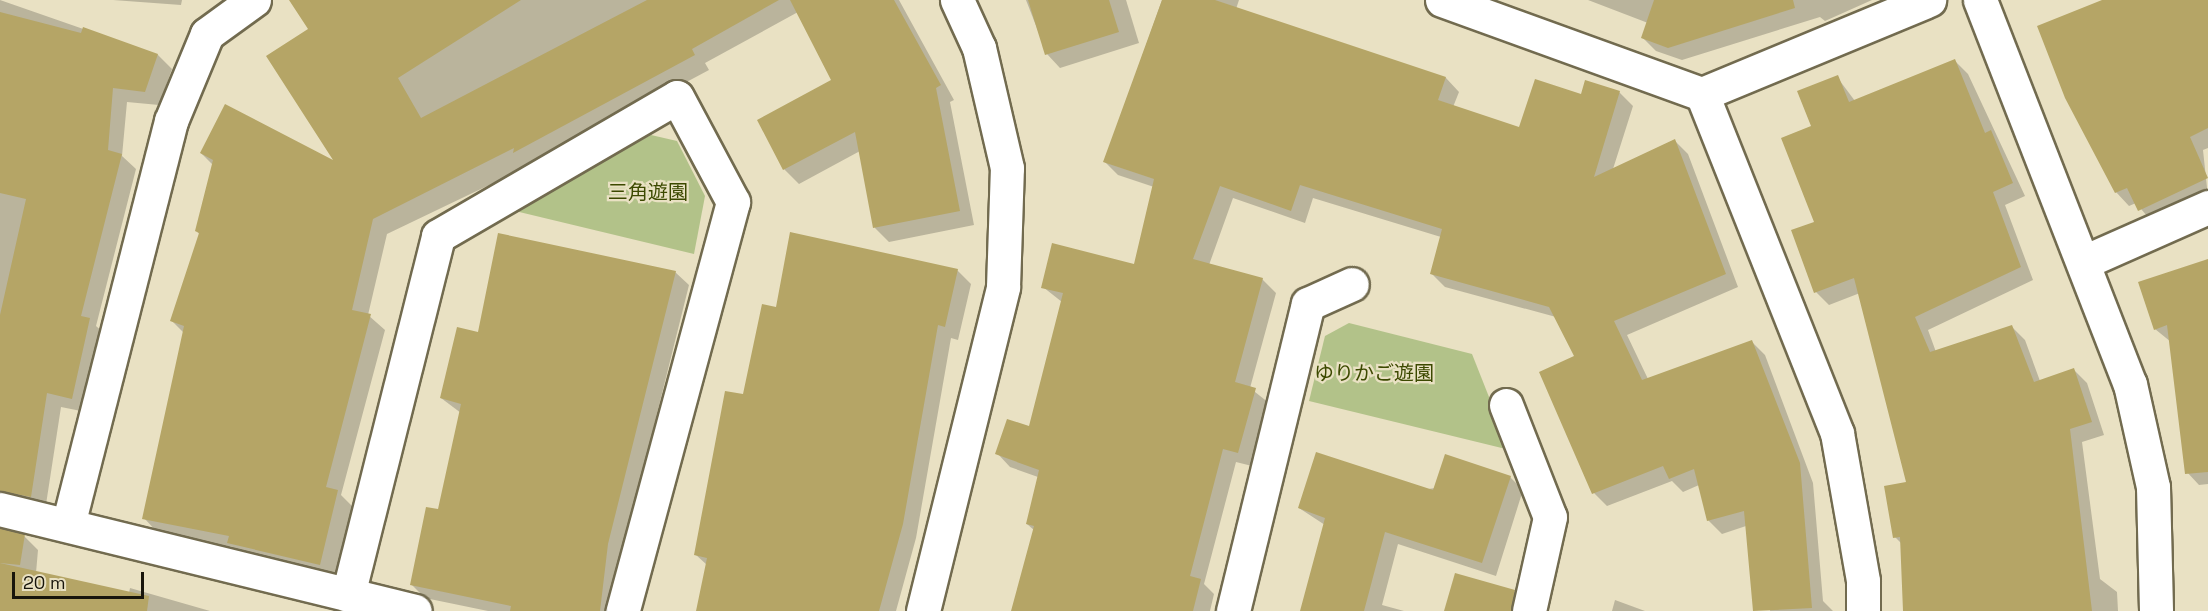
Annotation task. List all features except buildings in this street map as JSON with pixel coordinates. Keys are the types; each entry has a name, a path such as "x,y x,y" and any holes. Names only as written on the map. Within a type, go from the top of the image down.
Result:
{"street":[{"path":"68,525 171,121 207,34 254,0"},
{"path":"923,611 1003,287 1006,168 979,48 957,0"},
{"path":"1442,0 1702,94 1929,0"},
{"path":"1980,0 2130,384 2153,487 2156,611"},
{"path":"1702,94 1837,433 1863,581 1863,611"},
{"path":"348,595 438,236 677,97 734,202 623,611"},
{"path":"2084,262 2208,207"},
{"path":"1233,611 1308,304 1352,284"},
{"path":"1506,405 1550,517 1529,611"},
{"path":"0,509 415,611"}],"green space":[{"name":"三角遊園","path":"651,135 677,141 705,196 694,254 511,210"},
{"name":"ゆりかご遊園","path":"1349,323 1472,354 1510,450 1309,401 1325,336"}]}
